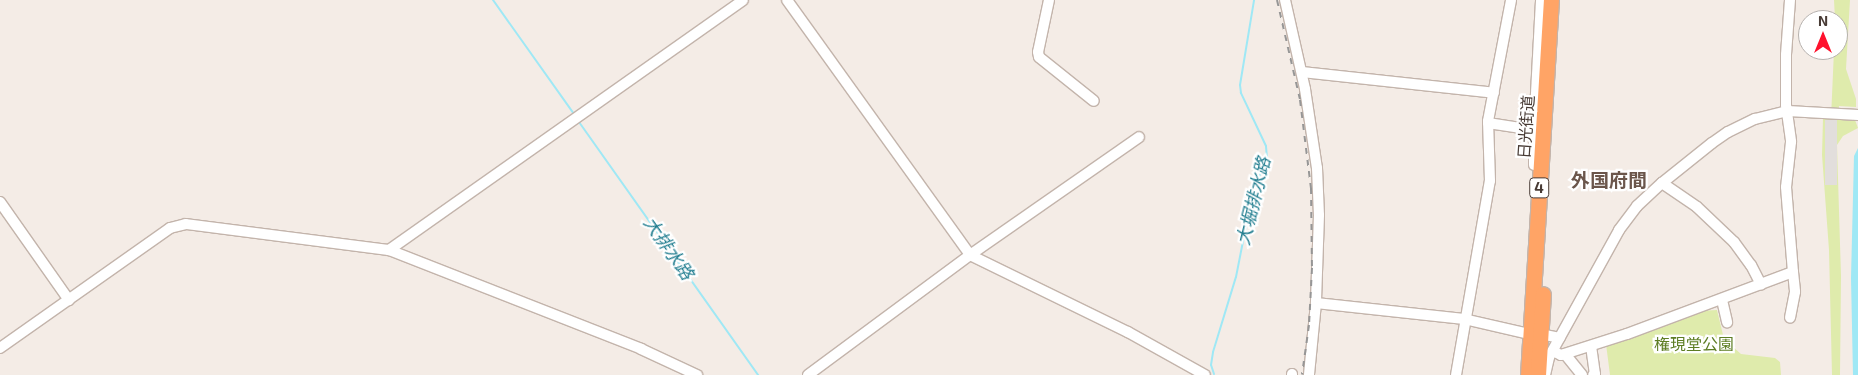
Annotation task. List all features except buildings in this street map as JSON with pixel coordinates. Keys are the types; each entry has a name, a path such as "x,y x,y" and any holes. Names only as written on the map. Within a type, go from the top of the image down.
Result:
{"highway":[{"name":"日光街道","path":"1528,375 1551,0"},
{"name":"日光街道","path":"1538,375 1559,0"}],"street":[{"path":"389,250 743,0"},
{"path":"787,0 970,255 1128,332 1204,375"},
{"path":"1049,0 1038,52 1039,57 1094,100"},
{"path":"1285,0 1302,72 1317,168 1319,215 1316,303 1308,375"},
{"path":"1456,375 1464,319 1490,181 1488,123 1511,0"},
{"path":"1539,196 1534,196 1534,130 1541,0"},
{"path":"1790,0 1786,56 1791,142 1786,187 1795,292 1790,318"},
{"path":"1302,72 1494,93"},
{"path":"1545,375 1549,357 1623,224 1637,206 1662,183 1728,132 1755,119 1788,111 1858,115"},
{"path":"1488,123 1534,130"},
{"path":"808,375 970,255 1138,136"},
{"path":"1662,183 1697,206 1734,242 1751,265 1761,285"},
{"path":"0,202 69,300"},
{"path":"0,348 170,228 182,224 389,250 641,349 697,375"},
{"path":"1553,351 1557,355 1565,354 1591,346 1722,300 1793,272"},
{"path":"1722,300 1727,322"},
{"path":"1316,303 1464,319 1525,333"},
{"path":"1546,335 1560,338"},
{"path":"1591,346 1595,374 1593,375"},
{"path":"1565,354 1582,375"}],"green space":[{"path":"1834,0 1850,0 1848,34 1848,10 1834,10"},
{"path":"1834,60 1847,60 1846,69 1856,99 1856,107 1839,106 1838,118 1855,120 1858,128 1843,136 1837,145 1841,276 1840,375 1832,375 1829,250 1822,155 1823,118 1831,118"},
{"name":"権現堂公園","path":"1717,310 1724,339 1741,354 1775,358 1780,362 1781,375 1610,375 1606,344 1700,311"}],"shaded area":[{"path":"1825,120 1837,120 1837,185 1825,185"}],"water":[{"path":"1858,148 1858,375 1853,375 1851,278 1854,156"}],"waterway":[{"name":"大排水路","path":"493,0 574,114"},
{"name":"大堀排水路","path":"1214,374 1211,365 1213,352 1236,277 1253,190 1267,158 1266,146 1241,93 1240,85 1254,0"},
{"name":"大排水路","path":"579,122 758,375"}],"railway":[{"path":"1277,0 1300,100 1311,188 1312,268 1309,325 1302,375"}],"district":[{"name":"外国府間","path":"1609,180"}]}
